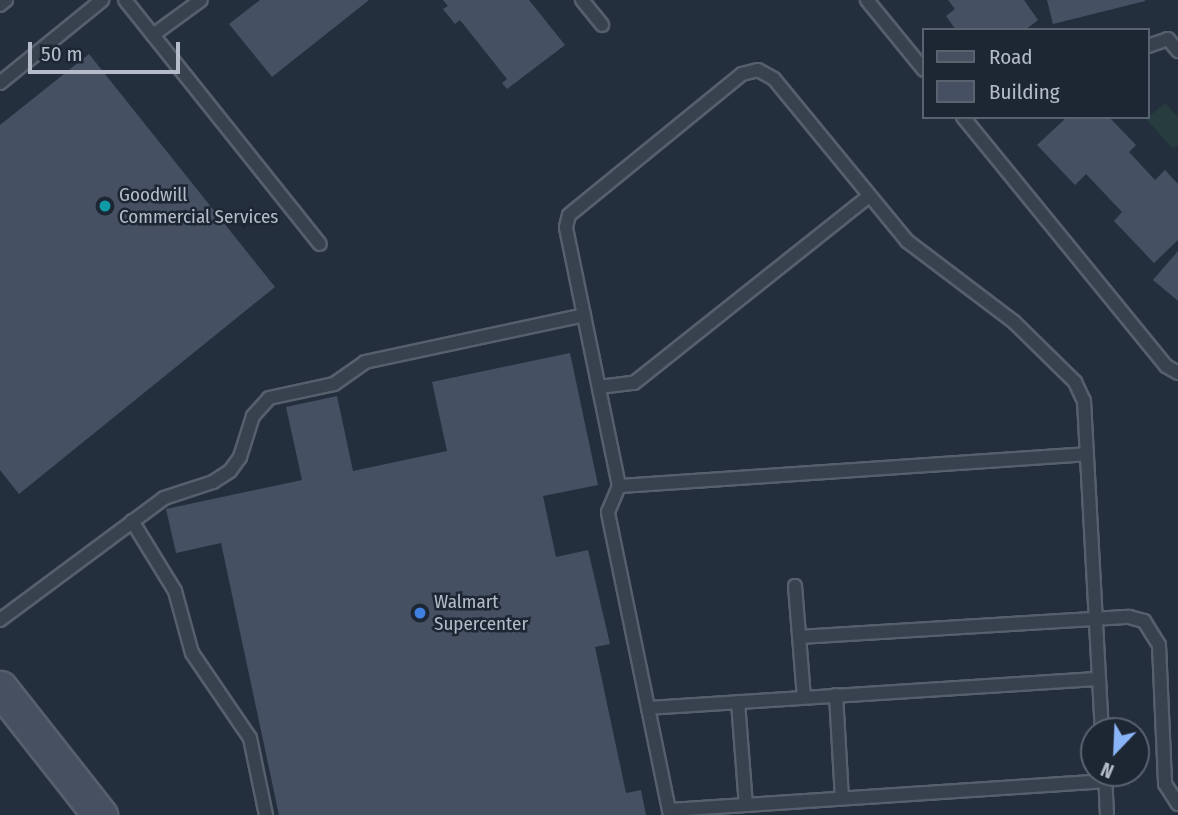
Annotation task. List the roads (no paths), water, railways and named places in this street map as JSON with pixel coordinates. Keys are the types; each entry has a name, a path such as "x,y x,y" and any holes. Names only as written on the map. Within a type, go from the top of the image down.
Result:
{"street":[{"path":"0,688 100,815"}],"lane":[{"path":"0,5 6,0"},
{"path":"0,83 102,0"},
{"path":"125,0 320,244"},
{"path":"153,35 201,0"},
{"path":"582,0 603,25"},
{"path":"867,0 922,68"},
{"path":"1150,45 1168,39 1178,51"},
{"path":"1080,779 670,812 608,512 619,486 566,227 569,215 741,74 758,70 774,79 868,197 927,259 1014,321 1075,382 1084,401 1101,717"},
{"path":"964,119 1166,366 1178,373"},
{"path":"599,387 634,383 868,197"},
{"path":"0,620 164,498 213,482 230,471 240,457 253,416 269,398 334,384 365,362 584,315"},
{"path":"619,486 1087,454"},
{"path":"132,521 175,591 192,653 250,738 266,815"},
{"path":"795,586 804,698"},
{"path":"799,637 1129,617 1144,621 1159,645 1165,784 1178,804"},
{"path":"648,708 1098,678"},
{"path":"836,695 842,798"},
{"path":"738,702 746,805"},
{"path":"1106,787 1107,815"}],"place":[{"name":"Goodwill Commercial Services","path":"105,206"},
{"name":"Walmart Supercenter","path":"420,613"}]}
